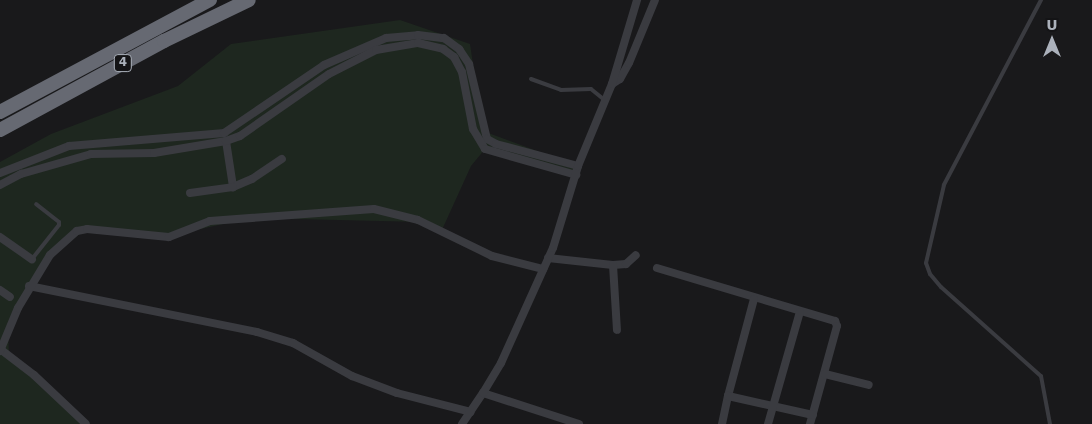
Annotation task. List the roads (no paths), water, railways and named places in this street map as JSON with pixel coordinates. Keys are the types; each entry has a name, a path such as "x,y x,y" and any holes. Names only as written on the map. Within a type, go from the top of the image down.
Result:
{"highway":[{"name":"4","path":"0,112 210,0"},
{"name":"4","path":"0,130 164,40 249,0"}],"street":[{"path":"462,424 501,363 548,258 578,166 612,84 637,0"},
{"path":"612,84 620,79 629,63 655,0"},
{"path":"0,173 69,146 224,133 240,125 324,66 373,43 397,36 444,38 460,49 469,64 482,129 487,139 496,144 578,166"},
{"path":"0,185 21,174 91,154 154,153 226,141 240,136 329,74 376,50 418,42 443,49 454,57 462,72 473,129 480,144 494,153 576,175"},
{"path":"226,141 233,187"},
{"path":"494,153 496,144"},
{"path":"190,193 233,187 252,179 282,159"},
{"path":"86,424 34,375 0,350 29,286 50,254 78,231 98,230 169,237 200,222 356,208 418,220 475,249 543,268"},
{"path":"0,237 32,259"},
{"path":"548,258 613,265 626,264 636,254"},
{"path":"613,265 617,330"},
{"path":"657,268 837,323 825,374 810,424"},
{"path":"29,286 257,332 292,343 352,376 397,394 471,412"},
{"path":"0,290 10,297"},
{"path":"722,424 754,299"},
{"path":"768,424 800,312"},
{"path":"825,374 868,385"},
{"path":"482,394 579,424"},
{"path":"728,396 813,416"}],"lane":[{"path":"1041,0 944,185 926,263 930,274 941,287 1041,376 1050,424"},
{"path":"531,79 561,90 590,89 606,101"},
{"path":"32,259 59,225 59,222 36,204"}]}
